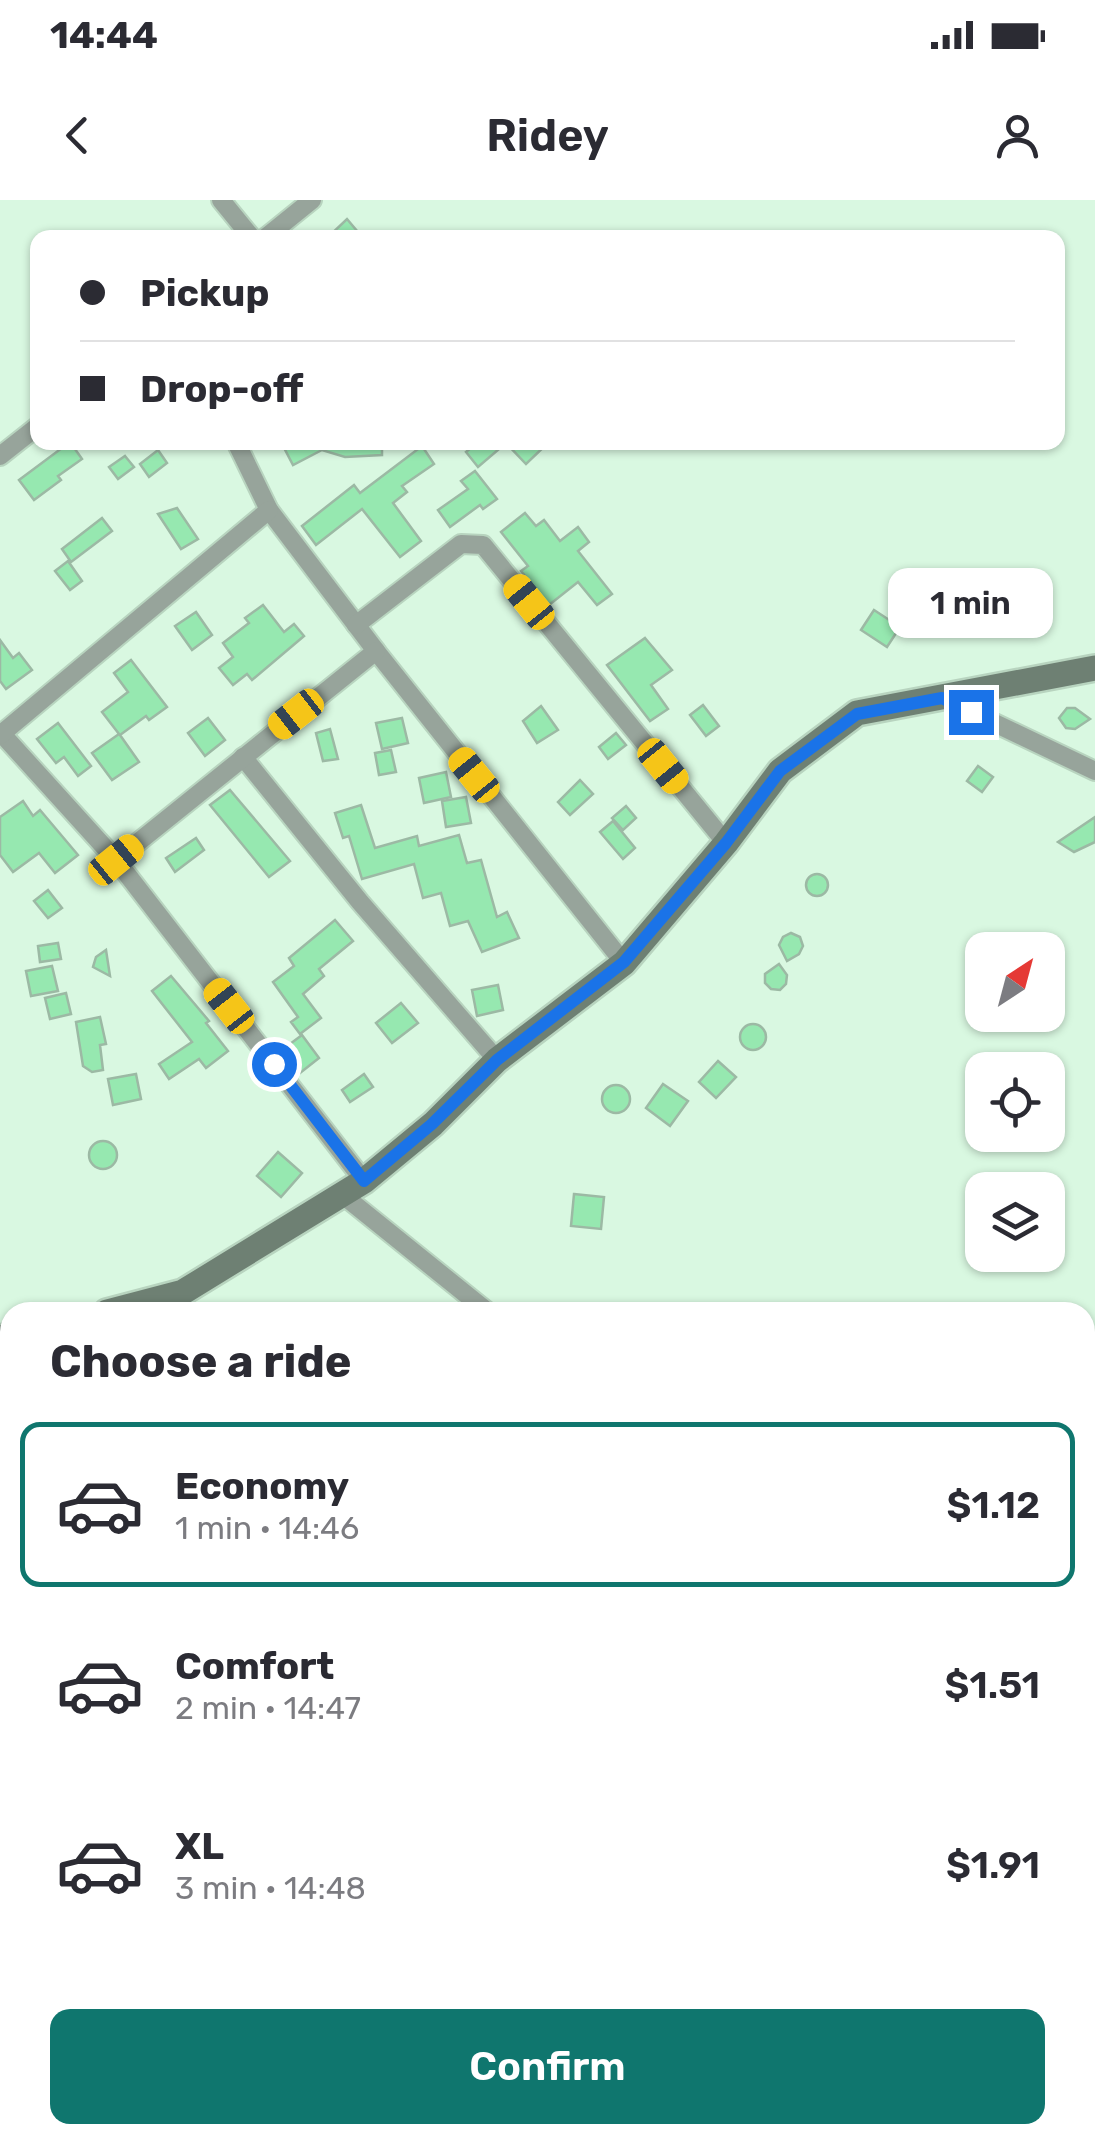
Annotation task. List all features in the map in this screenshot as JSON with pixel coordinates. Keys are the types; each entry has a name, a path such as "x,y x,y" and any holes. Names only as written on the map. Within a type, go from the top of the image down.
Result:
{"main road":[{"path":"146,1302 183,1292 354,1188 432,1124 497,1060 624,962 726,843 780,771 857,714 1095,668"}],"street":[{"path":"221,200 245,230"},
{"path":"275,230 312,200"},
{"path":"0,456 30,432"},
{"path":"240,450 269,510 624,962"},
{"path":"269,510 1,734 116,860 354,1188 477,1302"},
{"path":"356,625 462,544 483,545 726,843"},
{"path":"116,860 376,651"},
{"path":"942,698 1095,771"},
{"path":"243,757 360,902 497,1060"}],"building":[{"path":"347,219 356,230 335,230"},
{"path":"59,450 76,450 82,459 34,500 19,480"},
{"path":"158,450 167,463 149,477 140,464"},
{"path":"285,450 322,450 293,465"},
{"path":"322,450 382,450 382,455 345,457"},
{"path":"417,450 425,450 434,464 402,486 407,492 393,503 421,541 400,557 362,509 316,545 302,526 354,485 360,493"},
{"path":"468,450 498,450 478,467 466,452"},
{"path":"513,450 541,450 526,464"},
{"path":"125,456 134,467 118,479 109,467"},
{"path":"475,471 497,499 483,509 480,505 450,527 438,510 468,489 461,481"},
{"path":"177,508 198,539 181,549 158,514"},
{"path":"525,513 536,526 544,520 560,541 578,527 589,542 578,551 612,594 597,605 578,582 549,605 521,571 528,566 501,532"},
{"path":"102,518 112,531 71,562 62,549"},
{"path":"68,561 82,581 70,590 55,571"},
{"path":"263,605 284,632 294,624 304,636 252,680 247,674 233,685 219,668 233,657 223,643 249,623 245,618"},
{"path":"994,609 1021,609 1021,632 994,632"},
{"path":"874,610 900,627 887,647 861,630"},
{"path":"196,612 212,635 192,650 175,626"},
{"path":"645,638 672,670 651,685 668,709 650,721 607,665"},
{"path":"0,640 13,658 19,653 32,670 6,689 0,681"},
{"path":"131,660 167,707 149,720 146,716 120,735 139,762 112,780 92,753 119,734 102,712 128,692 114,673"},
{"path":"703,705 719,726 706,736 690,715"},
{"path":"541,706 558,730 537,743 523,721"},
{"path":"1067,708 1075,708 1090,719 1075,729 1066,728 1059,718"},
{"path":"208,718 225,740 205,756 188,733"},
{"path":"402,718 408,743 382,749 376,723"},
{"path":"58,723 91,766 78,776 64,757 56,763 37,739"},
{"path":"330,729 338,759 323,761 316,733"},
{"path":"616,733 626,745 608,759 599,747"},
{"path":"391,750 396,772 379,775 375,753"},
{"path":"978,766 993,777 982,792 967,781"},
{"path":"446,772 451,797 424,803 419,778"},
{"path":"580,780 593,794 570,815 558,802"},
{"path":"230,790 290,861 269,877 210,805"},
{"path":"466,797 471,823 446,827 442,801"},
{"path":"23,801 33,816 40,810 78,855 55,873 39,853 13,872 0,855 0,817"},
{"path":"361,805 375,848 417,836 419,846 459,835 467,863 481,860 497,917 507,912 519,938 482,952 468,921 450,926 441,893 423,898 414,864 362,879 349,836 343,838 335,813"},
{"path":"626,806 636,818 623,830 612,818"},
{"path":"1095,817 1095,842 1074,852 1058,842"},
{"path":"613,821 635,848 623,859 600,832"},
{"path":"196,838 204,850 175,872 166,858"},
{"path":"813,874 821,874 828,885 821,896 813,896 806,889 806,881"},
{"path":"48,890 62,908 48,918 34,901"},
{"path":"335,920 353,941 319,969 324,976 303,994 321,1018 300,1034 291,1022 298,1017 273,982 294,966 289,958"},
{"path":"791,933 800,937 803,946 799,954 787,961 779,945"},
{"path":"58,943 61,959 40,962 38,946"},
{"path":"106,950 110,976 93,967 96,957"},
{"path":"779,964 787,975 786,984 780,990 771,989 765,983 765,974"},
{"path":"52,966 58,991 31,996 26,971"},
{"path":"171,976 209,1021 206,1023 228,1051 206,1068 199,1059 169,1079 159,1064 192,1042 152,991"},
{"path":"498,985 503,1010 477,1016 472,990"},
{"path":"66,993 71,1014 50,1019 45,998"},
{"path":"401,1003 418,1023 392,1043 376,1023"},
{"path":"100,1017 106,1044 100,1045 103,1070 92,1072 83,1066 76,1022"},
{"path":"753,1024 762,1028 766,1037 762,1046 753,1050 744,1046 740,1037 744,1028"},
{"path":"302,1035 319,1058 300,1073 282,1050"},
{"path":"718,1061 736,1077 716,1098 699,1082"},
{"path":"136,1074 141,1099 113,1105 108,1079"},
{"path":"364,1074 373,1087 350,1102 342,1090"},
{"path":"663,1084 688,1101 670,1126 646,1108"},
{"path":"616,1085 626,1089 630,1099 626,1109 616,1113 606,1109 602,1099 606,1089"},
{"path":"103,1141 113,1145 117,1155 113,1165 103,1169 93,1165 89,1155 93,1145"},
{"path":"278,1152 302,1173 281,1197 257,1176"},
{"path":"574,1194 604,1197 601,1229 571,1226"}],"route":[{"path":"274,1064 364,1181 432,1124 497,1060 624,962 726,843 780,771 857,714 942,698 971,712"}]}
